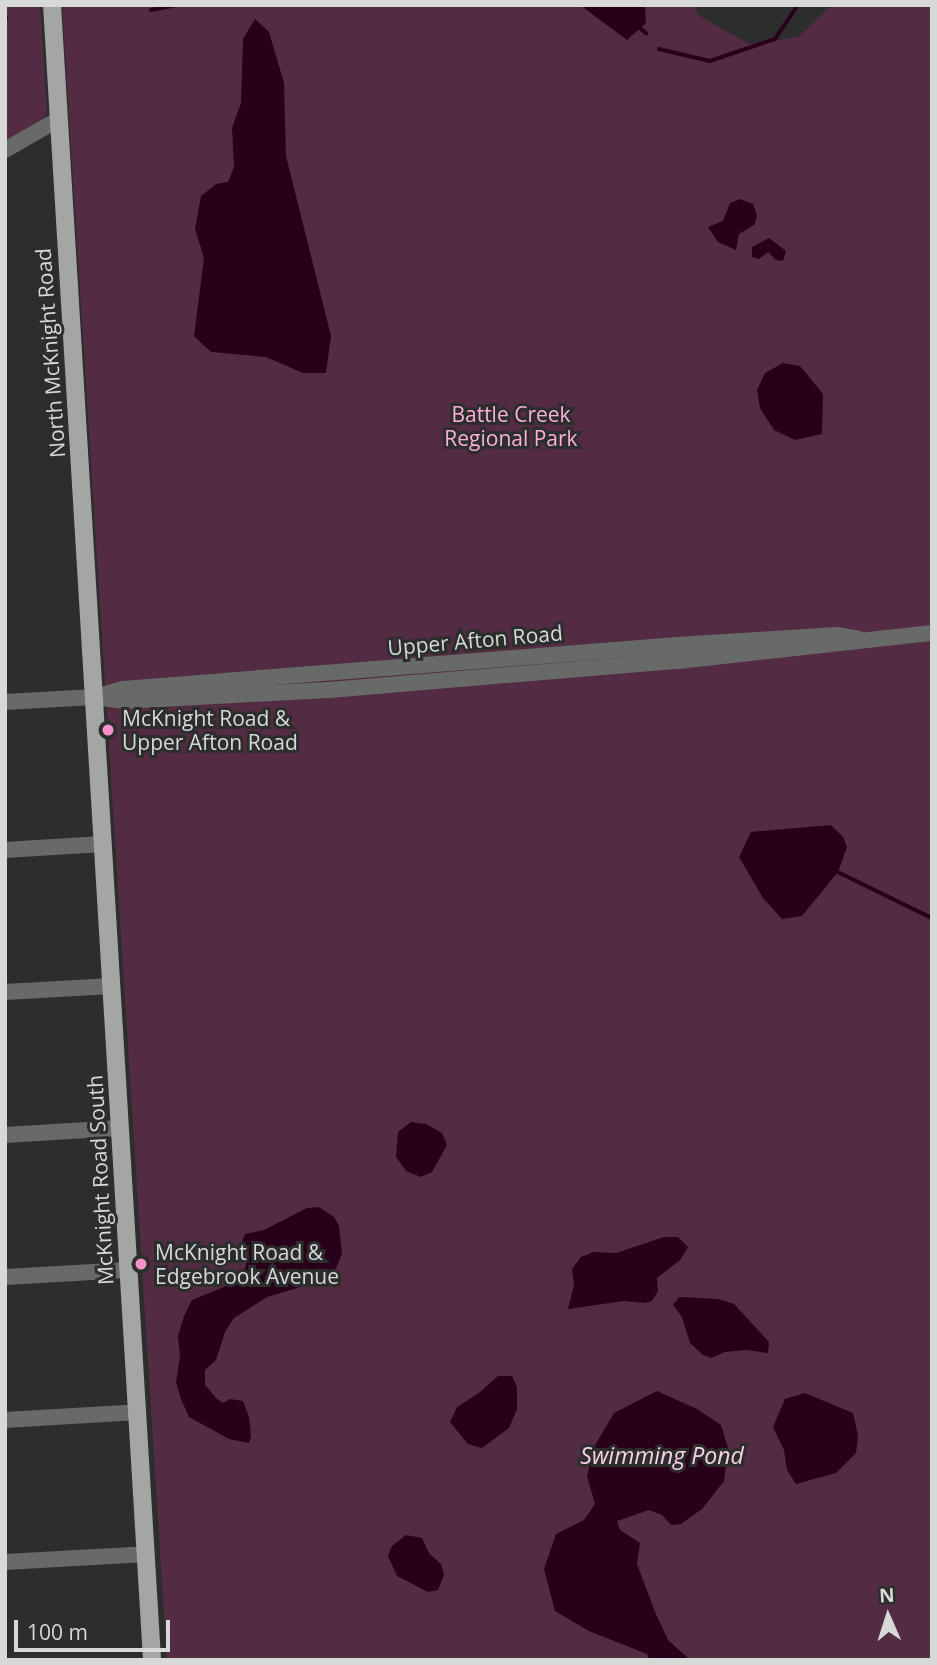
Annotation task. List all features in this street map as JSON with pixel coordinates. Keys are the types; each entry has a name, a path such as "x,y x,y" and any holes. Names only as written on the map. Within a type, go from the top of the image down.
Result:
{"main road":[{"name":"North McKnight Road","path":"52,5 95,697"},
{"name":"McKnight Road South","path":"95,697 152,1660"}],"street":[{"path":"5,150 59,119"},
{"name":"Upper Afton Road","path":"5,702 95,697 123,689 677,645 837,635 859,639 932,633"},
{"path":"5,850 103,844"},
{"path":"5,992 112,986"},
{"path":"5,1135 120,1128"},
{"path":"5,1277 128,1270"},
{"path":"5,1420 138,1412"},
{"path":"5,1562 146,1555"}],"green space":[{"path":"5,5 40,5 47,112 43,119 5,141"},
{"name":"Battle Creek Regional Park","path":"62,5 695,5 698,15 749,44 798,37 832,5 932,5 932,1660 167,1660"}],"water":[{"path":"580,5 645,5 646,23 627,40"},
{"path":"255,19 269,32 284,83 286,156 331,336 326,373 303,373 266,357 211,352 194,336 204,258 195,229 201,196 216,184 228,182 234,167 232,128 241,103 243,39"},
{"path":"740,199 753,204 757,216 754,225 739,234 736,250 718,242 708,227 723,221 730,203"},
{"path":"769,238 786,251 783,261 776,260 768,252 759,259 752,257 752,247"},
{"path":"783,363 800,366 823,394 822,434 795,440 774,430 760,408 757,390 765,373"},
{"path":"831,825 843,837 847,847 838,872 802,916 782,919 763,898 739,857 751,832"},
{"path":"411,1122 426,1124 442,1133 447,1145 432,1172 421,1177 406,1171 396,1157 398,1132"},
{"path":"319,1207 334,1217 339,1226 342,1254 335,1271 324,1280 267,1297 234,1318 225,1332 216,1360 205,1370 205,1385 217,1399 223,1403 230,1399 243,1401 249,1417 249,1443 229,1439 189,1417 181,1399 176,1382 180,1357 178,1336 184,1316 192,1300 236,1282 246,1266 248,1252 240,1248 245,1234 264,1230 307,1208"},
{"path":"664,1237 678,1237 688,1247 680,1260 657,1278 658,1291 652,1301 624,1301 568,1309 574,1285 572,1269 581,1257 594,1252 616,1253"},
{"path":"679,1297 718,1299 734,1304 769,1342 768,1353 747,1350 725,1352 711,1358 703,1355 690,1343 682,1317 673,1305"},
{"path":"498,1376 512,1376 517,1387 517,1409 509,1428 482,1448 468,1444 450,1422 457,1407 479,1393"},
{"name":"Swimming Pond","path":"657,1391 697,1409 721,1425 728,1448 724,1481 702,1509 681,1524 671,1525 662,1515 649,1510 617,1521 620,1530 640,1543 637,1564 668,1640 690,1660 650,1660 647,1654 589,1631 555,1611 544,1569 556,1534 584,1520 595,1504 587,1476 594,1447 614,1413"},
{"path":"805,1393 853,1413 858,1436 856,1453 836,1473 796,1484 787,1470 784,1450 773,1427 785,1399"},
{"path":"406,1535 422,1538 429,1553 441,1564 444,1575 438,1590 428,1592 397,1576 388,1556 392,1546"}],"waterway":[{"path":"151,10 177,5"},
{"path":"659,49 710,61 775,39 798,5"},
{"path":"638,26 646,33"},
{"path":"838,872 932,918"}],"place":[{"name":"McKnight Road & Upper Afton Road","path":"108,730"},
{"name":"McKnight Road & Edgebrook Avenue","path":"141,1264"}]}
